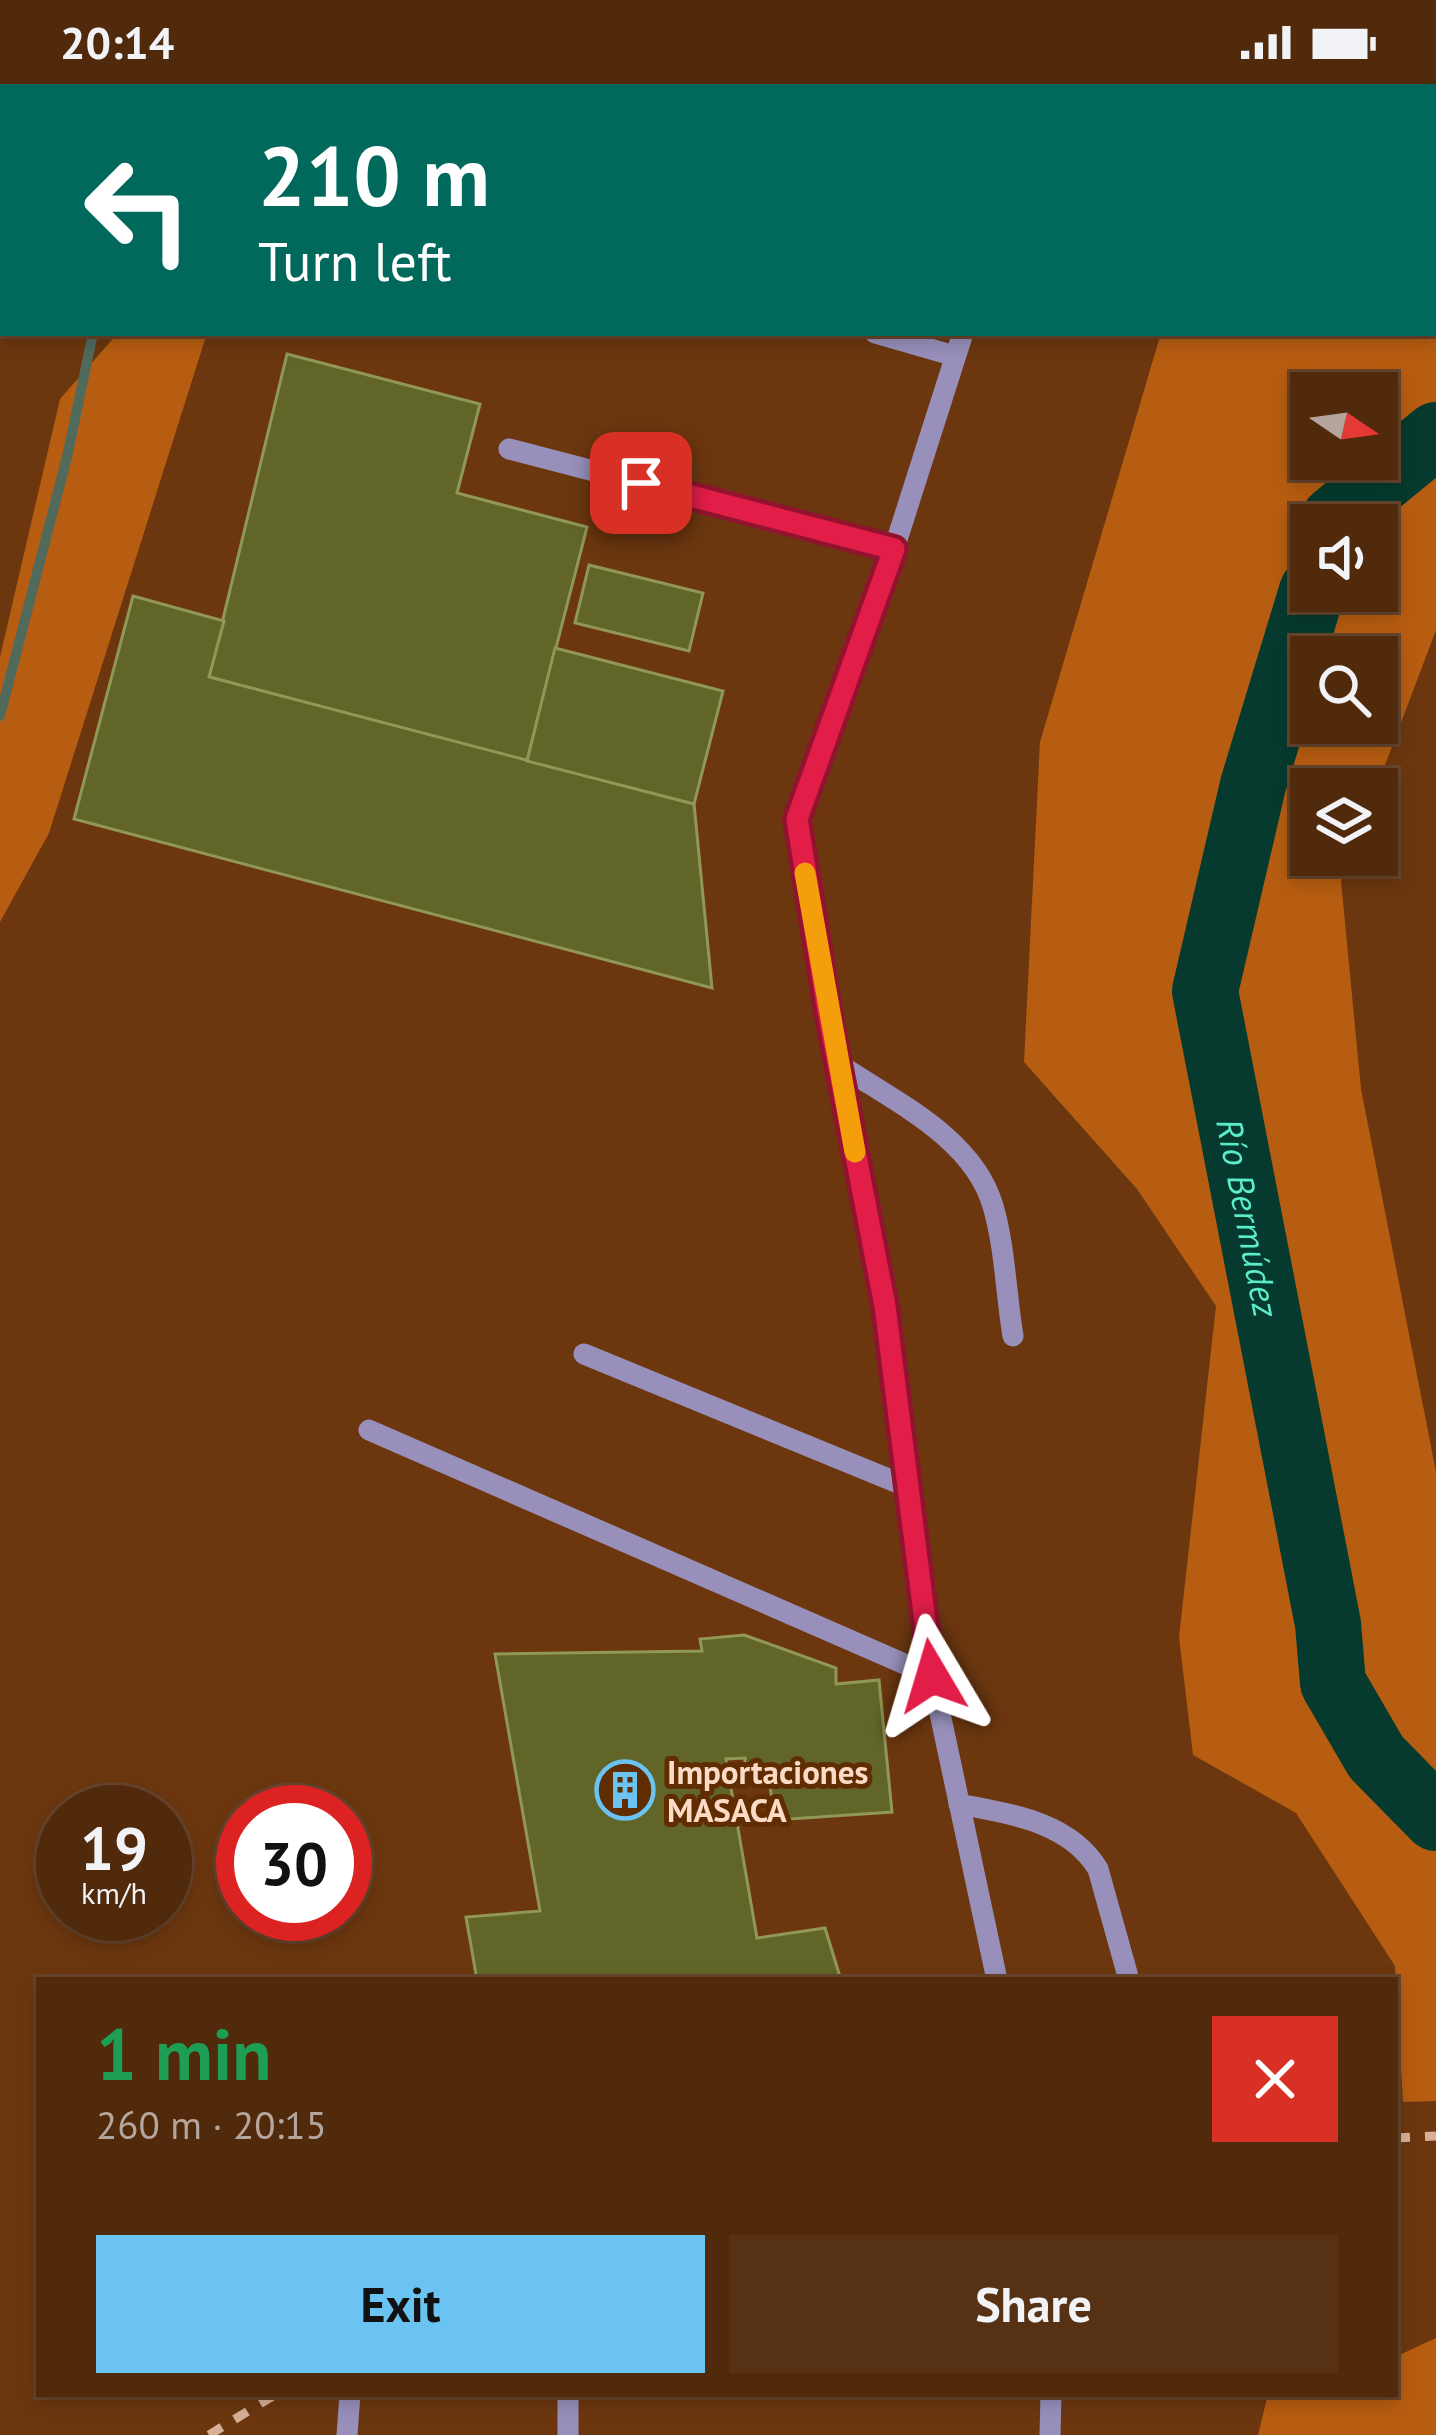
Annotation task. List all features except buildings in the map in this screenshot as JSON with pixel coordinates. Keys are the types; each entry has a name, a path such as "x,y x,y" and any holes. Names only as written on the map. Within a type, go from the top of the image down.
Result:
{"street":[{"path":"886,336 956,356"},
{"path":"962,336 894,549 797,819 837,1064 885,1306 932,1676 996,1977"},
{"path":"509,449 894,549"},
{"path":"837,1064 951,1141 974,1166 993,1205 1012,1336"},
{"path":"584,1354 908,1486"},
{"path":"369,1430 932,1676"},
{"path":"959,1804 1049,1826 1090,1855 1128,1977"},
{"path":"347,2435 350,2397"},
{"path":"568,2397 568,2435"},
{"path":"1050,2435 1051,2397"}],"shaded area":[{"path":"115,336 206,336 49,833 0,922 0,657 60,399"},
{"path":"1160,336 1436,336 1436,630 1398,731 1398,636 1290,636 1290,744 1393,744 1384,768 1290,768 1290,876 1343,876 1361,1089 1436,1472 1436,2101 1403,2102 1395,1966 1296,1813 1193,1755 1179,1637 1216,1306 1137,1189 1024,1062 1040,742"},
{"path":"1436,2338 1436,2435 1258,2435 1267,2397 1398,2397 1398,2356"}],"waterway":[{"path":"0,716 67,457 92,336"},
{"name":"Río Bermúdez","path":"1352,504 1436,435"},
{"name":"Río Bermúdez","path":"1306,612 1253,785 1205,991 1328,1624 1333,1683 1376,1757 1436,1818"}],"railway":[{"path":"1398,2138 1436,2136"},
{"path":"209,2435 271,2397"}],"slow traffic":[{"path":"805,873 855,1152"}],"place":[{"name":"Importaciones MASACA","path":"625,1790"}],"route":[{"path":"641,483 894,549 797,819 828,1012 885,1306 932,1676"}]}
